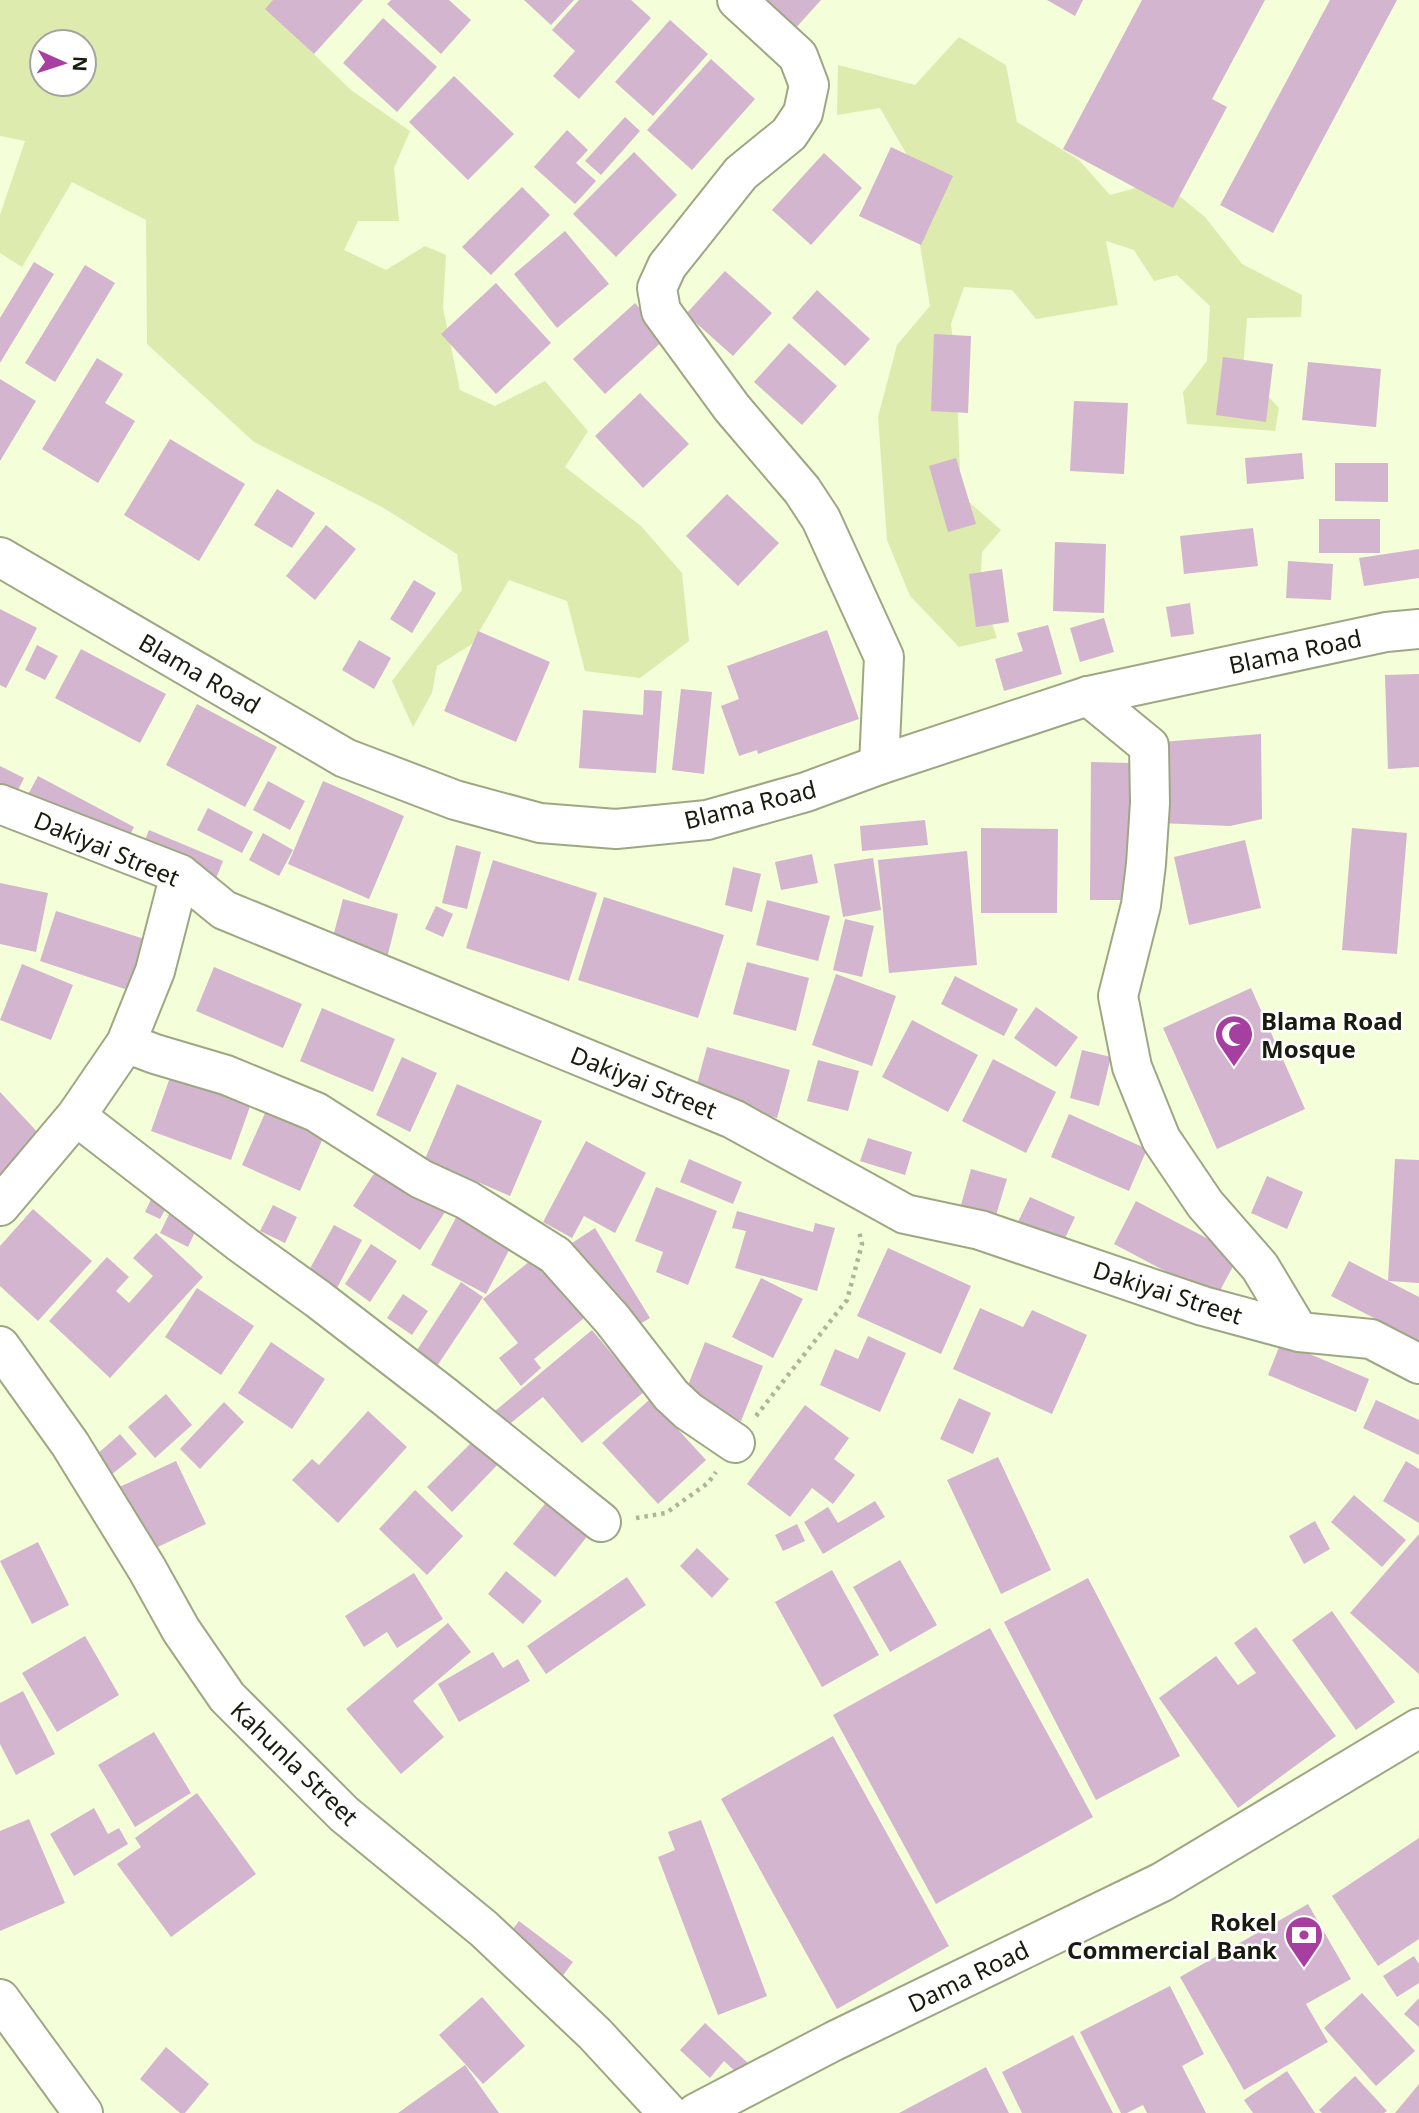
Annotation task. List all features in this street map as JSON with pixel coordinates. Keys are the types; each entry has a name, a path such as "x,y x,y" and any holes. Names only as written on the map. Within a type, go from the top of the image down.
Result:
{"main road":[{"path":"737,0 798,56 809,85 803,113 789,134 741,173 667,266 657,288 661,311 732,408 802,490 821,519 884,657 878,765"},
{"name":"Blama Road","path":"0,557 345,758 455,800 540,823 616,829 707,820 806,792 878,765 1088,696 1386,632 1419,629"},
{"path":"1088,696 1149,746 1150,803 1143,892 1118,996 1132,1067 1161,1139 1205,1204 1259,1267 1299,1332"},
{"name":"Dakiyai Street","path":"0,804 180,874 224,910 733,1119 905,1214 980,1230 1203,1306 1299,1332 1371,1339 1419,1364"},
{"path":"0,1206 76,1116 126,1043 155,971 180,874"},
{"path":"126,1043 226,1075 316,1112 421,1179 467,1200 555,1255 612,1319 671,1395 688,1411 735,1443"},
{"path":"76,1116 239,1242 329,1307 601,1522"},
{"name":"Kahunla Street","path":"0,1346 70,1444 181,1630 228,1697 344,1814 484,1929 595,2034 668,2113"},
{"name":"Dama Road","path":"696,2113 834,2041 1162,1882 1419,1728"},
{"path":"0,1999 83,2113"}],"path":[{"path":"601,1522 607,1524 666,1513 708,1483 735,1443 847,1300 862,1244 846,1180"}],"green space":[{"path":"0,0 278,0 297,38 351,90 410,131 394,168 399,221 358,221 344,250 386,270 425,246 446,255 443,308 460,390 495,406 545,381 588,431 565,467 641,526 682,573 689,641 640,678 585,671 567,601 509,580 472,644 437,666 432,693 413,727 392,681 462,590 457,554 382,507 254,442 147,344 146,220 72,182 22,267 0,253 0,215 25,141 0,136"},
{"path":"959,37 1006,65 1017,122 1079,160 1110,195 1161,181 1205,217 1242,264 1302,295 1301,317 1247,318 1243,369 1279,408 1275,431 1187,424 1183,392 1207,361 1210,306 1177,275 1154,281 1134,250 1106,241 1118,305 1036,319 1012,290 964,287 951,324 956,369 961,495 1001,530 982,552 980,588 997,638 959,647 910,596 887,540 878,417 897,345 930,306 916,220 919,176 880,108 837,115 838,65 915,85"}],"building":[{"path":"273,0 363,0 314,54 265,9"},
{"path":"391,0 449,0 471,20 441,54 387,4"},
{"path":"524,0 574,0 551,25"},
{"path":"579,0 631,0 651,18 579,99 553,76 575,51 552,30"},
{"path":"757,0 821,0 792,32"},
{"path":"1047,0 1083,0 1075,16"},
{"path":"1142,0 1265,0 1212,99 1227,107 1173,208 1063,149"},
{"path":"1330,0 1397,0 1273,233 1220,205"},
{"path":"383,18 437,67 397,112 343,63"},
{"path":"670,20 708,54 653,116 615,82"},
{"path":"711,59 755,99 692,170 647,130"},
{"path":"454,76 514,134 468,180 409,122"},
{"path":"625,117 640,131 601,175 585,161"},
{"path":"567,130 588,150 576,163 596,181 575,204 534,167"},
{"path":"891,147 953,176 921,245 859,216"},
{"path":"634,152 677,195 616,257 573,214"},
{"path":"824,153 862,188 811,245 772,210"},
{"path":"522,187 550,215 491,275 462,247"},
{"path":"565,231 609,284 557,328 514,274"},
{"path":"34,262 54,274 0,363 0,318"},
{"path":"85,265 115,283 55,382 25,363"},
{"path":"725,271 772,313 733,356 686,314"},
{"path":"496,283 551,343 496,394 441,334"},
{"path":"817,290 870,339 845,366 792,318"},
{"path":"635,303 666,338 605,394 573,359"},
{"path":"934,334 971,336 968,413 931,411"},
{"path":"789,343 837,386 802,425 754,382"},
{"path":"1223,357 1273,364 1266,422 1216,415"},
{"path":"97,358 123,374 105,403 135,421 98,483 42,449"},
{"path":"1308,362 1381,369 1376,427 1302,420"},
{"path":"0,379 36,401 0,461"},
{"path":"640,393 689,444 643,488 595,436"},
{"path":"1074,401 1128,403 1124,474 1070,471"},
{"path":"170,439 245,484 199,561 124,515"},
{"path":"1302,453 1304,479 1247,484 1245,458"},
{"path":"956,458 976,524 948,532 929,466"},
{"path":"1335,463 1388,463 1388,502 1335,501"},
{"path":"277,489 315,513 292,548 254,525"},
{"path":"727,494 779,543 738,586 686,536"},
{"path":"1319,519 1380,519 1380,553 1319,553"},
{"path":"326,525 356,549 315,600 286,576"},
{"path":"1253,528 1258,566 1184,574 1180,536"},
{"path":"1055,542 1106,544 1104,613 1053,611"},
{"path":"1419,549 1419,578 1364,586 1359,558"},
{"path":"1288,561 1333,564 1331,600 1286,598"},
{"path":"1002,569 1009,622 976,627 969,574"},
{"path":"414,580 436,593 412,633 390,619"},
{"path":"1190,603 1194,634 1171,637 1166,607"},
{"path":"0,609 37,628 6,688 0,685"},
{"path":"1104,618 1114,652 1080,662 1070,628"},
{"path":"1048,625 1062,674 1004,691 995,659 1023,651 1017,633"},
{"path":"827,630 859,719 758,754 757,750 739,756 721,706 739,699 727,666"},
{"path":"478,631 550,662 516,742 444,711"},
{"path":"359,640 391,658 374,689 342,670"},
{"path":"37,645 58,656 45,680 25,670"},
{"path":"81,649 166,694 140,743 55,698"},
{"path":"1419,674 1419,767 1388,769 1385,675"},
{"path":"681,689 712,692 704,774 672,770"},
{"path":"644,690 662,691 656,773 579,768 583,710 643,715"},
{"path":"197,704 277,747 245,807 166,765"},
{"path":"1261,734 1262,819 1230,826 1159,823 1162,742"},
{"path":"1091,762 1130,763 1129,900 1090,900"},
{"path":"0,766 24,778 11,804 0,798"},
{"path":"38,776 134,827 122,851 25,800"},
{"path":"268,781 305,801 290,830 253,810"},
{"path":"323,781 404,816 369,899 288,864"},
{"path":"208,808 253,832 242,853 197,830"},
{"path":"925,820 928,845 862,851 860,826"},
{"path":"981,828 1058,829 1057,913 981,913"},
{"path":"1352,828 1407,833 1397,954 1342,950"},
{"path":"149,830 223,861 215,881 141,850"},
{"path":"263,833 293,850 279,876 249,860"},
{"path":"1245,840 1261,908 1189,925 1174,857"},
{"path":"456,845 481,852 467,909 442,903"},
{"path":"967,851 977,965 889,973 878,860"},
{"path":"812,854 818,883 781,890 775,862"},
{"path":"873,858 881,910 843,917 834,864"},
{"path":"493,860 597,893 569,981 466,948"},
{"path":"733,867 761,874 752,912 725,905"},
{"path":"0,883 48,893 36,952 0,944"},
{"path":"604,897 724,935 698,1018 578,980"},
{"path":"343,899 398,914 387,958 331,944"},
{"path":"767,900 830,916 818,961 756,945"},
{"path":"436,906 453,914 443,937 425,929"},
{"path":"56,911 154,942 137,993 40,961"},
{"path":"845,919 874,926 862,977 833,970"},
{"path":"747,962 809,978 796,1031 733,1014"},
{"path":"22,964 73,985 51,1040 0,1020"},
{"path":"214,967 302,1004 283,1048 196,1011"},
{"path":"836,974 896,996 872,1066 812,1045"},
{"path":"955,976 1018,1009 1004,1036 941,1004"},
{"name":"Blama Road Mosque","path":"1251,988 1305,1109 1217,1149 1163,1028"},
{"path":"1036,1007 1078,1037 1056,1067 1014,1038"},
{"path":"322,1008 395,1039 373,1092 300,1061"},
{"path":"912,1020 978,1055 948,1112 882,1077"},
{"path":"707,1047 790,1070 777,1118 694,1095"},
{"path":"1082,1050 1111,1057 1099,1106 1070,1098"},
{"path":"402,1057 437,1073 410,1132 376,1115"},
{"path":"993,1059 1056,1092 1026,1153 962,1121"},
{"path":"818,1060 859,1071 848,1111 807,1101"},
{"path":"174,1066 254,1095 231,1160 151,1131"},
{"path":"457,1084 542,1121 510,1196 425,1159"},
{"path":"0,1092 43,1138 2,1176 0,1173"},
{"path":"269,1104 327,1129 300,1191 242,1165"},
{"path":"1069,1114 1147,1149 1129,1191 1051,1157"},
{"path":"868,1138 912,1152 905,1175 860,1161"},
{"path":"586,1141 646,1173 615,1233 584,1216 572,1238 543,1222"},
{"path":"384,1158 451,1203 420,1250 353,1206"},
{"path":"689,1159 742,1182 733,1204 680,1182"},
{"path":"1395,1159 1419,1160 1419,1283 1388,1281"},
{"path":"971,1169 1007,1179 996,1215 961,1205"},
{"path":"1267,1176 1303,1192 1287,1229 1251,1213"},
{"path":"157,1187 173,1195 160,1219 145,1212"},
{"path":"656,1187 717,1211 688,1285 656,1272 663,1252 635,1241"},
{"path":"1030,1197 1075,1217 1060,1249 1015,1228"},
{"path":"1136,1201 1239,1255 1216,1298 1114,1244"},
{"path":"174,1204 202,1217 188,1247 160,1233"},
{"path":"273,1205 297,1217 285,1243 260,1231"},
{"path":"461,1208 516,1237 486,1294 431,1265"},
{"path":"33,1209 92,1261 38,1321 0,1286 0,1246"},
{"path":"737,1211 813,1232 815,1223 835,1228 817,1291 735,1268 746,1231 732,1228"},
{"path":"334,1225 362,1240 337,1288 308,1272"},
{"path":"595,1228 650,1318 623,1334 569,1245"},
{"path":"156,1233 203,1277 110,1378 49,1321 107,1257 129,1277 116,1291 129,1303 153,1276 133,1258"},
{"path":"371,1244 397,1261 370,1302 345,1284"},
{"path":"888,1248 971,1286 941,1354 857,1316"},
{"path":"540,1253 589,1314 534,1359 541,1368 521,1386 499,1358 518,1343 483,1299"},
{"path":"1349,1261 1419,1297 1419,1341 1331,1296"},
{"path":"761,1278 803,1299 773,1358 732,1337"},
{"path":"461,1282 483,1297 431,1375 410,1361"},
{"path":"197,1288 254,1326 221,1375 165,1337"},
{"path":"403,1294 428,1311 412,1335 387,1318"},
{"path":"980,1308 1023,1327 1032,1310 1087,1335 1052,1414 953,1369"},
{"path":"592,1330 644,1392 582,1443 543,1397 507,1426 495,1411"},
{"path":"868,1336 906,1353 880,1412 820,1385 835,1349 858,1359"},
{"path":"271,1342 325,1379 292,1429 238,1393"},
{"path":"705,1342 763,1366 741,1421 683,1398"},
{"path":"1281,1342 1369,1379 1356,1412 1268,1375"},
{"path":"166,1394 192,1425 155,1458 128,1427"},
{"path":"959,1398 991,1413 973,1454 940,1439"},
{"path":"650,1399 706,1460 658,1504 602,1443"},
{"path":"1376,1400 1419,1420 1419,1455 1363,1428"},
{"path":"224,1402 244,1422 200,1469 180,1449"},
{"path":"805,1405 849,1438 834,1459 855,1475 833,1504 812,1488 790,1517 747,1484"},
{"path":"368,1411 407,1447 338,1523 292,1480 312,1459 319,1465"},
{"path":"120,1434 137,1454 111,1475 95,1456"},
{"path":"479,1435 503,1459 452,1512 427,1487"},
{"path":"998,1457 1051,1570 1001,1594 947,1480"},
{"path":"176,1461 206,1524 143,1554 113,1490"},
{"path":"1406,1461 1419,1469 1419,1523 1383,1501"},
{"path":"415,1490 463,1536 427,1575 379,1529"},
{"path":"1354,1495 1406,1540 1382,1567 1331,1522"},
{"path":"548,1500 589,1534 555,1577 513,1544"},
{"path":"875,1501 885,1517 823,1554 804,1522 828,1507 838,1523"},
{"path":"1315,1521 1330,1549 1304,1564 1289,1536"},
{"path":"797,1524 805,1541 783,1551 775,1535"},
{"path":"1419,1534 1419,1674 1350,1613"},
{"path":"38,1542 69,1605 32,1624 0,1561"},
{"path":"697,1548 729,1579 712,1598 680,1566"},
{"path":"900,1560 937,1625 890,1652 853,1587"},
{"path":"832,1570 879,1655 822,1687 775,1602"},
{"path":"506,1571 542,1601 523,1624 488,1594"},
{"path":"414,1573 443,1619 397,1648 387,1632 364,1647 345,1616"},
{"path":"627,1577 646,1605 546,1674 527,1646"},
{"path":"1088,1578 1180,1756 1096,1800 1004,1622"},
{"path":"1332,1611 1395,1702 1356,1730 1292,1640"},
{"path":"448,1623 471,1652 413,1701 444,1737 401,1774 346,1709"},
{"path":"1256,1627 1336,1736 1238,1808 1159,1698 1216,1656 1238,1685 1256,1673 1234,1643"},
{"path":"990,1628 1093,1817 936,1904 833,1715"},
{"path":"85,1636 119,1695 57,1732 22,1673"},
{"path":"493,1652 503,1668 518,1659 530,1681 459,1722 438,1684"},
{"path":"23,1691 55,1754 16,1775 0,1744 0,1703"},
{"path":"154,1732 191,1793 135,1827 98,1765"},
{"path":"833,1736 949,1946 837,2009 721,1799"},
{"path":"197,1793 256,1874 171,1937 117,1864 141,1847 135,1838"},
{"path":"94,1808 108,1834 119,1828 128,1844 74,1876 50,1834"},
{"path":"29,1819 65,1903 0,1931 0,1831"},
{"path":"701,1820 767,1996 718,2015 658,1857 675,1850 668,1832"},
{"path":"1419,1838 1419,1939 1378,1966 1332,1896"},
{"path":"1308,1904 1351,1979 1306,2004 1328,2042 1244,2090 1180,1977"},
{"path":"519,1921 573,1962 552,1990 498,1948"},
{"path":"1414,1956 1419,1964 1419,1983 1397,1997 1383,1976"},
{"path":"1170,1986 1204,2054 1182,2066 1206,2113 1147,2113 1143,2105 1121,2113 1080,2032"},
{"path":"1362,1993 1415,2051 1376,2086 1324,2028"},
{"path":"482,1997 525,2046 483,2084 439,2035"},
{"path":"1419,1998 1419,2027 1404,2014"},
{"path":"705,2023 749,2064 739,2075 724,2061 710,2078 680,2050"},
{"path":"1073,2035 1113,2113 1022,2113 1002,2072"},
{"path":"166,2047 209,2084 185,2113 180,2113 140,2079"},
{"path":"465,2065 499,2113 398,2113"},
{"path":"986,2067 1009,2113 899,2113"},
{"path":"1287,2071 1315,2113 1253,2113 1244,2100"},
{"path":"1355,2076 1387,2111 1322,2113 1319,2110"},
{"path":"1419,2084 1419,2113 1395,2113"}],"place":[{"name":"Blama Road Mosque","path":"1234,1068"},
{"name":"Rokel Commercial Bank","path":"1304,1969"}]}
